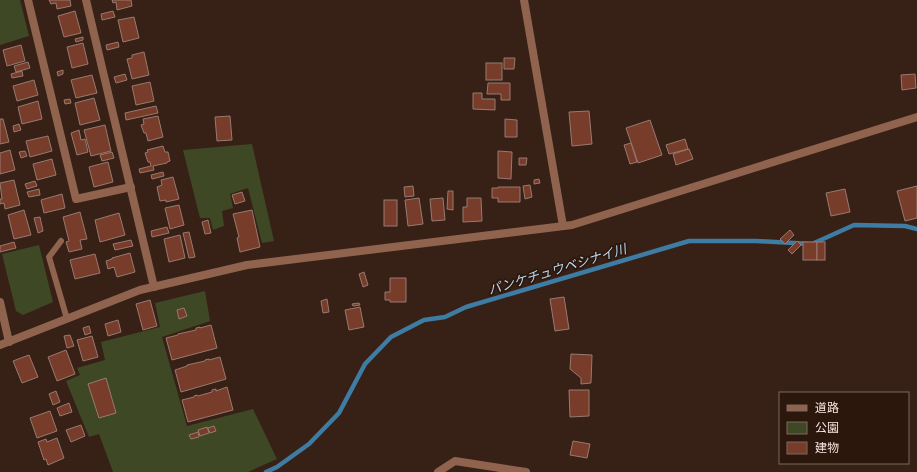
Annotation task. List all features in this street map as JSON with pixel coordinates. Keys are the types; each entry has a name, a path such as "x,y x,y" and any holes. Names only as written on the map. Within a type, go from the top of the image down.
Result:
{"street":[{"path":"28,0 76,199 130,187"},
{"path":"86,0 154,287"},
{"path":"524,0 563,226"},
{"path":"0,345 140,290 247,264 580,223 917,117"},
{"path":"0,302 9,342"},
{"path":"438,472 455,461 526,472"}],"lane":[{"path":"61,241 49,257 67,319"}],"green space":[{"path":"0,0 20,0 29,36 0,45"},
{"path":"252,144 274,241 262,243 248,188 230,194 233,208 222,211 224,226 213,230 210,218 200,218 183,150"},
{"path":"39,245 53,302 23,315 16,311 2,254"},
{"path":"205,291 210,321 162,337 187,426 253,409 277,459 248,472 113,472 99,434 89,437 66,381 80,375 77,368 105,360 101,342 160,327 155,303"}],"building":[{"path":"49,0 70,0 71,6 57,9 56,3 51,4"},
{"path":"112,0 131,0 132,6 117,10 116,2 113,3"},
{"path":"75,11 81,33 64,37 58,16"},
{"path":"113,11 115,17 102,20 101,14"},
{"path":"134,17 139,38 123,42 118,20"},
{"path":"83,37 83,40 76,42 75,39"},
{"path":"118,42 119,47 107,50 106,45"},
{"path":"83,43 88,64 72,68 67,47"},
{"path":"21,45 25,61 7,66 3,50"},
{"path":"144,52 149,75 132,79 127,59 132,58 132,55"},
{"path":"504,58 515,58 514,69 504,69"},
{"path":"28,62 30,68 16,72 14,66"},
{"path":"486,63 502,63 502,80 486,80"},
{"path":"63,70 63,74 58,76 57,72"},
{"path":"22,71 23,76 12,78 11,74"},
{"path":"125,74 127,80 116,83 114,77"},
{"path":"915,74 916,88 902,90 901,75"},
{"path":"92,75 97,93 76,98 71,80"},
{"path":"34,80 38,95 17,101 13,86"},
{"path":"150,82 154,101 136,105 132,86"},
{"path":"488,83 510,83 510,100 501,100 501,94 487,94"},
{"path":"473,93 482,93 482,99 495,99 495,110 473,109"},
{"path":"94,98 100,120 80,125 75,103"},
{"path":"70,99 71,103 65,104 64,100"},
{"path":"38,101 42,119 22,124 18,107"},
{"path":"156,106 158,113 126,120 125,113"},
{"path":"589,111 592,144 572,146 569,112"},
{"path":"158,116 163,137 148,141 146,133 144,133 141,125 144,124 143,119"},
{"path":"230,116 232,140 217,141 215,117"},
{"path":"0,119 3,119 9,142 0,144"},
{"path":"505,119 517,120 517,137 505,137"},
{"path":"650,120 662,155 638,163 626,128"},
{"path":"19,124 21,130 14,132 13,126"},
{"path":"105,125 111,151 91,156 84,130"},
{"path":"79,130 81,140 85,139 88,152 77,155 71,133"},
{"path":"48,136 52,151 30,157 26,141"},
{"path":"685,139 688,149 669,154 666,145"},
{"path":"631,143 637,162 630,164 624,145"},
{"path":"163,146 165,152 168,152 170,161 153,166 154,170 140,173 139,169 151,166 145,153 148,152 147,150"},
{"path":"689,149 693,159 676,165 673,154"},
{"path":"10,150 15,170 0,174 0,153"},
{"path":"25,151 27,156 21,158 19,152"},
{"path":"498,151 512,152 511,179 498,178"},
{"path":"112,152 114,158 102,161 100,155"},
{"path":"519,158 527,158 526,165 519,165"},
{"path":"52,159 56,175 37,180 33,164"},
{"path":"108,162 113,182 94,187 89,167"},
{"path":"163,172 164,176 152,179 151,175"},
{"path":"173,177 179,199 166,202 166,200 160,201 157,187 162,185 161,180"},
{"path":"539,179 540,183 534,184 534,180"},
{"path":"14,180 20,205 5,209 4,203 0,204 0,199 2,199 0,183"},
{"path":"35,181 37,186 27,189 25,184"},
{"path":"530,185 532,197 525,199 523,186"},
{"path":"413,186 414,196 405,197 404,187"},
{"path":"917,186 917,218 905,221 897,191"},
{"path":"520,187 520,202 498,202 498,198 492,198 492,188"},
{"path":"39,189 40,195 29,197 27,192"},
{"path":"845,189 850,212 831,216 826,193"},
{"path":"448,191 453,191 453,210 447,209"},
{"path":"242,192 245,201 235,204 232,195"},
{"path":"62,194 65,208 44,213 41,200"},
{"path":"419,198 423,224 408,226 405,200"},
{"path":"443,198 445,220 432,221 430,199"},
{"path":"467,198 481,198 482,221 463,222 463,207 467,207"},
{"path":"384,200 397,200 397,226 384,226"},
{"path":"179,205 184,225 170,229 165,208"},
{"path":"24,210 31,235 14,239 8,215"},
{"path":"252,210 260,247 240,252 237,238 239,237 233,214"},
{"path":"80,212 87,239 80,240 82,249 69,252 66,242 69,241 63,217"},
{"path":"119,213 125,235 100,242 95,220"},
{"path":"40,217 43,231 38,233 34,218"},
{"path":"208,220 211,233 205,234 202,222"},
{"path":"167,227 169,233 152,237 151,231"},
{"path":"790,230 794,235 785,244 780,239"},
{"path":"189,232 195,257 189,258 183,233"},
{"path":"180,235 185,258 169,262 164,239"},
{"path":"131,240 133,246 115,250 113,244"},
{"path":"797,241 801,245 792,254 788,250"},
{"path":"14,242 16,248 0,252 0,246"},
{"path":"803,242 817,242 817,260 803,260"},
{"path":"817,242 825,242 825,260 817,260"},
{"path":"130,253 135,272 117,277 114,267 108,269 106,261"},
{"path":"95,254 100,273 75,279 70,260"},
{"path":"364,272 368,285 363,287 359,274"},
{"path":"390,278 406,278 406,302 390,302 390,300 385,300 385,292 390,292"},
{"path":"564,297 569,329 555,331 550,299"},
{"path":"327,299 329,312 323,313 321,301"},
{"path":"150,300 157,326 143,330 136,304"},
{"path":"359,303 360,305 353,306 352,304"},
{"path":"360,307 364,327 349,330 345,310"},
{"path":"184,308 187,316 179,319 177,310"},
{"path":"118,320 121,332 108,336 105,324"},
{"path":"211,325 217,348 172,360 166,338 196,330 196,328"},
{"path":"89,326 91,333 85,335 83,328"},
{"path":"70,335 74,346 67,348 64,336"},
{"path":"92,336 98,357 83,361 77,340"},
{"path":"66,350 75,374 57,381 48,357"},
{"path":"571,354 592,355 591,383 581,384 581,378 570,369"},
{"path":"29,355 38,377 22,383 13,361"},
{"path":"220,357 226,379 181,392 175,370 187,365"},
{"path":"106,378 116,413 99,418 88,384"},
{"path":"227,387 233,410 188,422 182,400 212,392 212,390 216,389 216,391"},
{"path":"569,390 589,390 589,416 570,417"},
{"path":"56,391 60,402 53,405 49,394"},
{"path":"69,403 72,412 60,416 57,408"},
{"path":"50,411 57,431 37,438 30,418"},
{"path":"81,425 85,436 71,442 66,430"},
{"path":"214,426 216,431 210,433 208,428"},
{"path":"207,427 209,433 200,436 198,430"},
{"path":"198,432 199,437 191,439 189,435"},
{"path":"57,438 64,458 48,465 46,459 44,460 38,442 46,439 47,442"},
{"path":"573,441 590,444 587,458 570,455"}],"waterway":[{"name":"パンケチュウベシナイ川","path":"266,472 277,467 309,444 339,413 365,364 391,337 424,320 445,317 466,307 689,241 756,241 812,244 854,225 905,226 917,229"}]}
